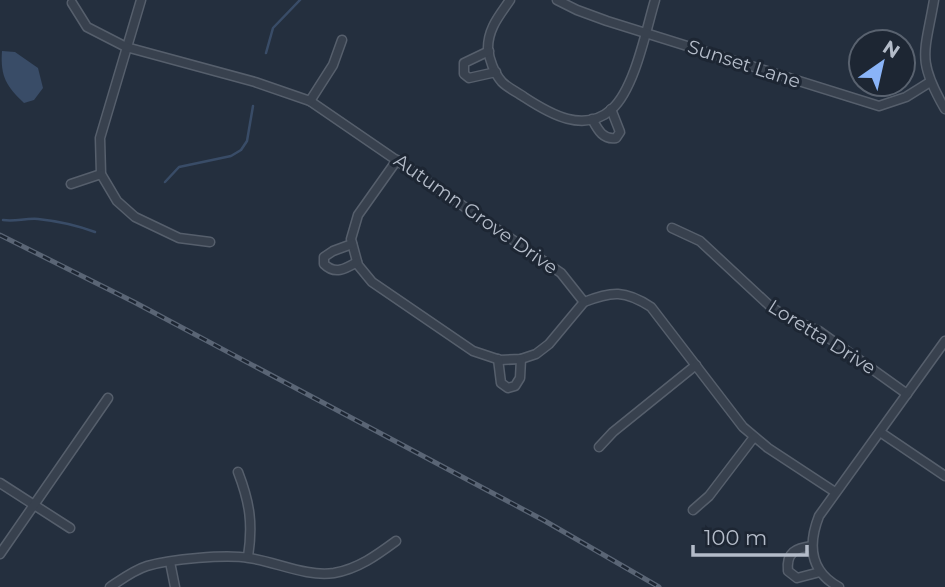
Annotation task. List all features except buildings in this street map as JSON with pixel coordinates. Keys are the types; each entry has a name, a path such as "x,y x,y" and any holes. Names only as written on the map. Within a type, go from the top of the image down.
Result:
{"street":[{"path":"141,0 100,138 102,173 117,201 135,217 179,238 210,242"},
{"path":"510,0 491,31 489,51 496,72 502,82 557,117 577,121 592,119 611,110 621,98 630,79 654,0"},
{"name":"Sunset Lane","path":"557,0 577,10 645,33 879,106 906,97 930,82"},
{"path":"934,0 924,61 930,82 945,109"},
{"name":"Autumn Grove Drive","path":"72,3 87,27 126,47 255,82 310,101 561,273 584,302"},
{"path":"310,101 333,65 342,40"},
{"path":"489,51 464,63 462,69 469,79 496,72"},
{"path":"592,119 603,136 616,138 620,132 611,110"},
{"path":"397,160 358,215 351,239 356,262 372,282 473,351 498,359 520,359 536,354 549,344 584,302 612,293 636,297 651,307 743,427 835,492"},
{"path":"71,184 102,173"},
{"name":"Loretta Drive","path":"672,228 700,241 770,306 786,317 819,331 907,394"},
{"path":"352,244 324,257 324,264 331,271 337,271 356,262"},
{"path":"839,587 820,572 812,546 812,536 819,516 945,341"},
{"path":"498,359 501,383 508,388 515,386 520,378 520,359"},
{"path":"599,447 621,425 696,366"},
{"path":"0,554 108,398"},
{"path":"880,432 945,477"},
{"path":"693,510 709,496 754,437"},
{"path":"238,472 249,503 251,536 248,557"},
{"path":"0,484 71,528"},
{"path":"110,587 148,566 248,557 307,571 332,573 362,564 396,541"},
{"path":"812,546 797,548 790,553 788,570 797,578 820,572"},
{"path":"170,562 175,587"}],"water":[{"path":"2,51 15,52 38,68 43,88 34,100 24,103 9,86 2,68"}],"waterway":[{"path":"266,53 273,28 300,0"},
{"path":"165,182 179,167 231,156 241,150 247,141 253,106"},
{"path":"3,220 45,220 95,232"}],"railway":[{"path":"0,235 134,302 545,521 659,587"}]}
